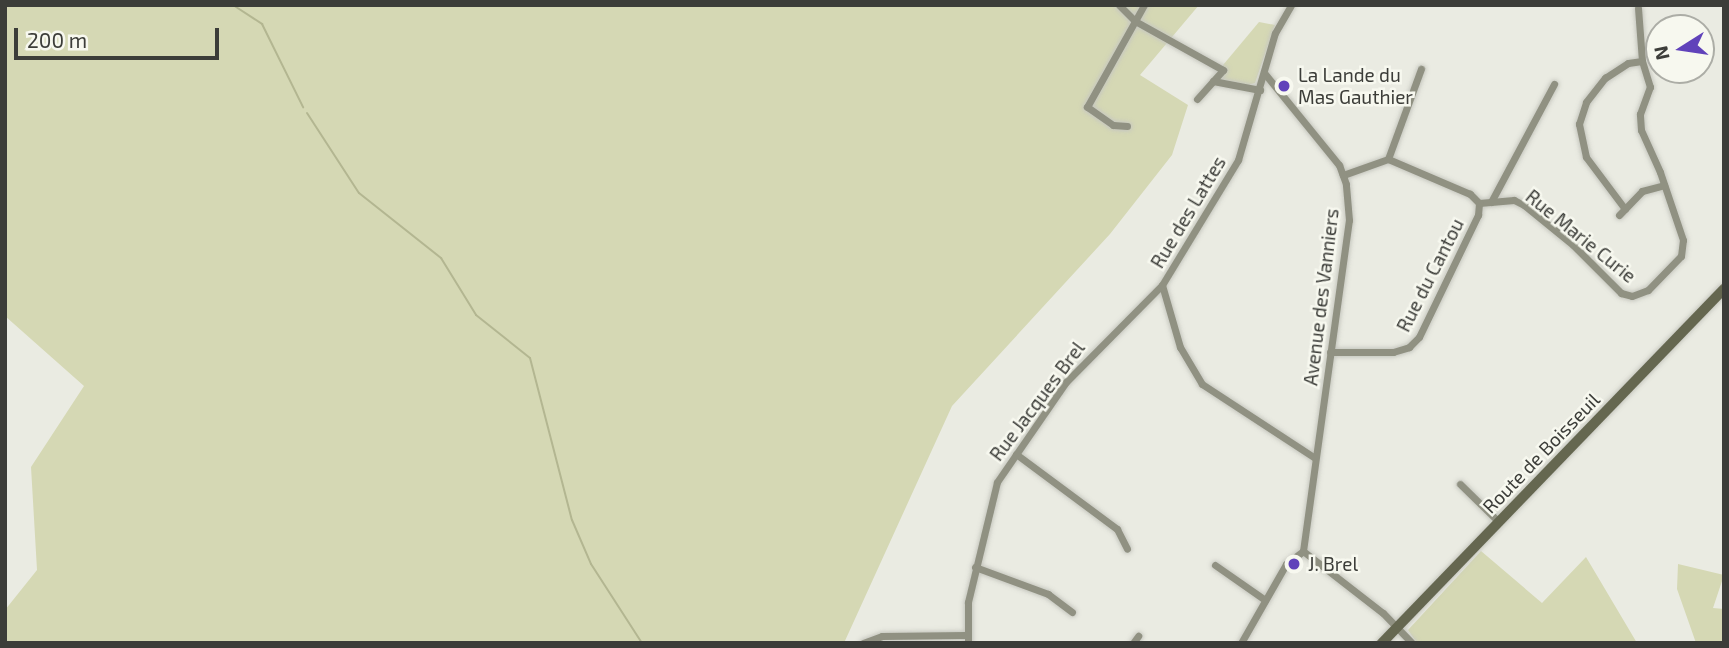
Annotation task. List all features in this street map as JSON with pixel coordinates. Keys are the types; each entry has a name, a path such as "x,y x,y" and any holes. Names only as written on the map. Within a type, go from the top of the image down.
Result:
{"main road":[{"name":"Route de Boisseuil","path":"1382,643 1724,289"}],"street":[{"path":"1119,5 1135,21 1223,70 1197,99"},
{"path":"1127,126 1113,125 1087,107 1144,5"},
{"path":"1265,74 1275,33 1291,5"},
{"name":"Rue Marie Curie","path":"1479,203 1514,200 1524,205 1573,245 1620,293 1632,296 1648,290 1684,248 1664,185 1641,130 1640,114 1650,87 1642,61 1638,8"},
{"path":"1642,61 1628,63 1605,78 1586,102 1579,124 1586,158 1622,212 1642,191 1664,185"},
{"path":"1343,176 1388,159 1421,69"},
{"name":"Rue des Lattes","path":"1162,285 1238,160 1265,74"},
{"name":"Avenue des Vanniers","path":"1265,74 1327,146 1343,176 1349,220 1303,551"},
{"path":"1213,81 1260,90"},
{"path":"1491,202 1554,84"},
{"name":"Rue du Cantou","path":"1330,352 1393,352 1409,347 1419,337 1478,215 1479,203 1470,194 1388,159"},
{"path":"1162,285 1180,347 1202,384 1315,458"},
{"name":"Rue Jacques Brel","path":"967,639 975,567 997,482 1066,382 1162,285"},
{"path":"1016,454 1117,529 1127,549"},
{"path":"1461,484 1499,522"},
{"path":"1241,643 1286,564 1303,551 1412,643"},
{"path":"1215,565 1265,600"},
{"path":"975,567 1048,594 1072,612"},
{"path":"863,643 882,636 967,639"}],"green space":[{"path":"5,5 1199,5 1140,75 1188,105 1172,155 1110,234 952,406 844,643 5,643 5,610 37,570 31,467 84,386 5,316"},
{"path":"1259,22 1275,25 1255,83 1248,85 1213,77"},
{"path":"1481,551 1542,603 1586,557 1637,643 1417,643 1408,630"},
{"path":"1678,564 1724,575 1713,608 1724,609 1724,643 1696,643 1677,589"}],"waterway":[{"path":"233,5 262,24 303,107"},
{"path":"307,113 359,193 441,258 476,315 530,358 572,520 591,564 642,643"}],"place":[{"name":"La Lande du Mas Gauthier","path":"1284,86"},
{"name":"J. Brel","path":"1294,564"}]}
